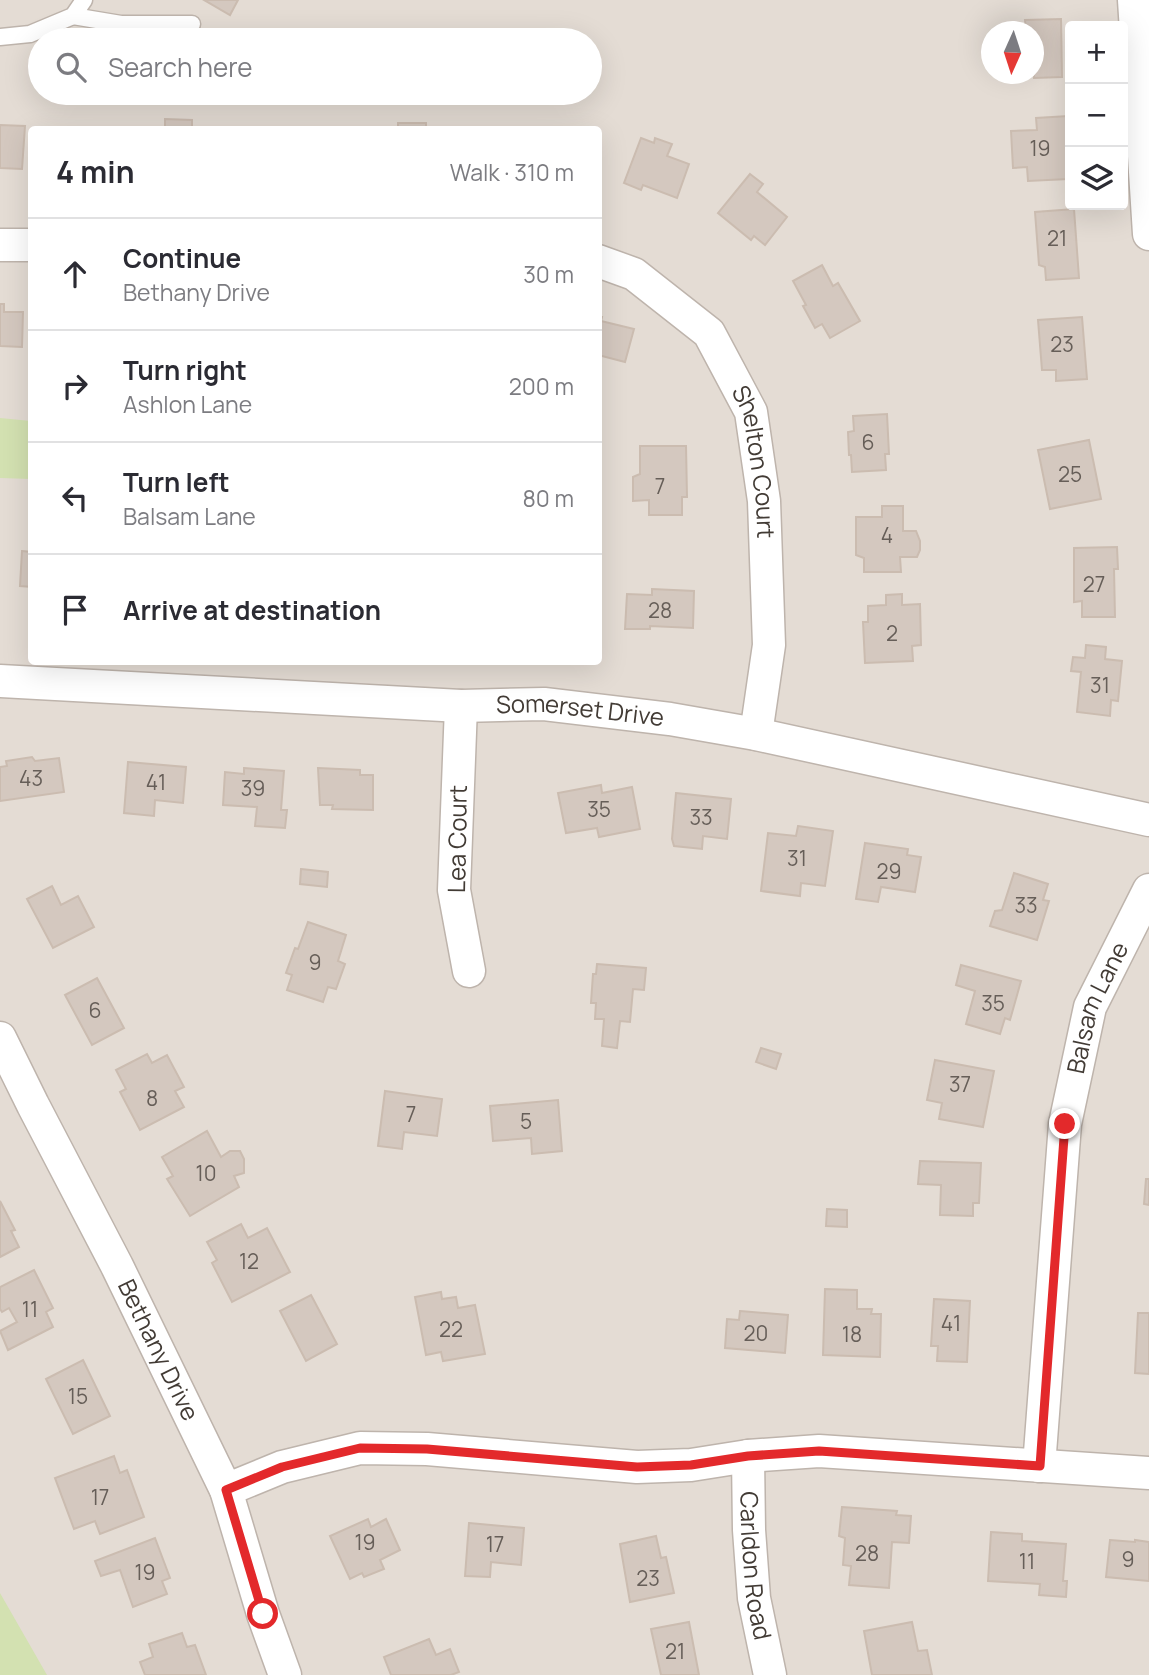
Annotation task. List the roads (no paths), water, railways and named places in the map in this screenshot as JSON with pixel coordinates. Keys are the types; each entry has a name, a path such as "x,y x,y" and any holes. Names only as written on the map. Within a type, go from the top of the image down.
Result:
{"street":[{"path":"1134,0 1143,59 1149,234"},
{"path":"0,245 28,245"},
{"name":"Shelton Court","path":"602,262 634,274 709,333 751,412 764,501 769,645 756,734"},
{"name":"Somerset Drive","path":"0,681 461,706 544,704 670,719 756,734 1149,820"},
{"name":"Lea Court","path":"461,706 454,890 469,971"},
{"name":"Balsam Lane","path":"1040,1466 1065,1124 1090,1007 1149,890"},
{"name":"Bethany Drive","path":"0,1038 117,1266 226,1490 263,1614 285,1675"},
{"path":"226,1490 282,1467 360,1448 427,1449 637,1467 691,1465 748,1456 819,1451 1149,1473"},
{"name":"Carldon Road","path":"748,1456 748,1530 754,1598 770,1675"}],"lane":[{"path":"73,16 84,0"},
{"path":"44,28 73,16 121,24 192,24"},
{"path":"0,37 28,34"}]}
